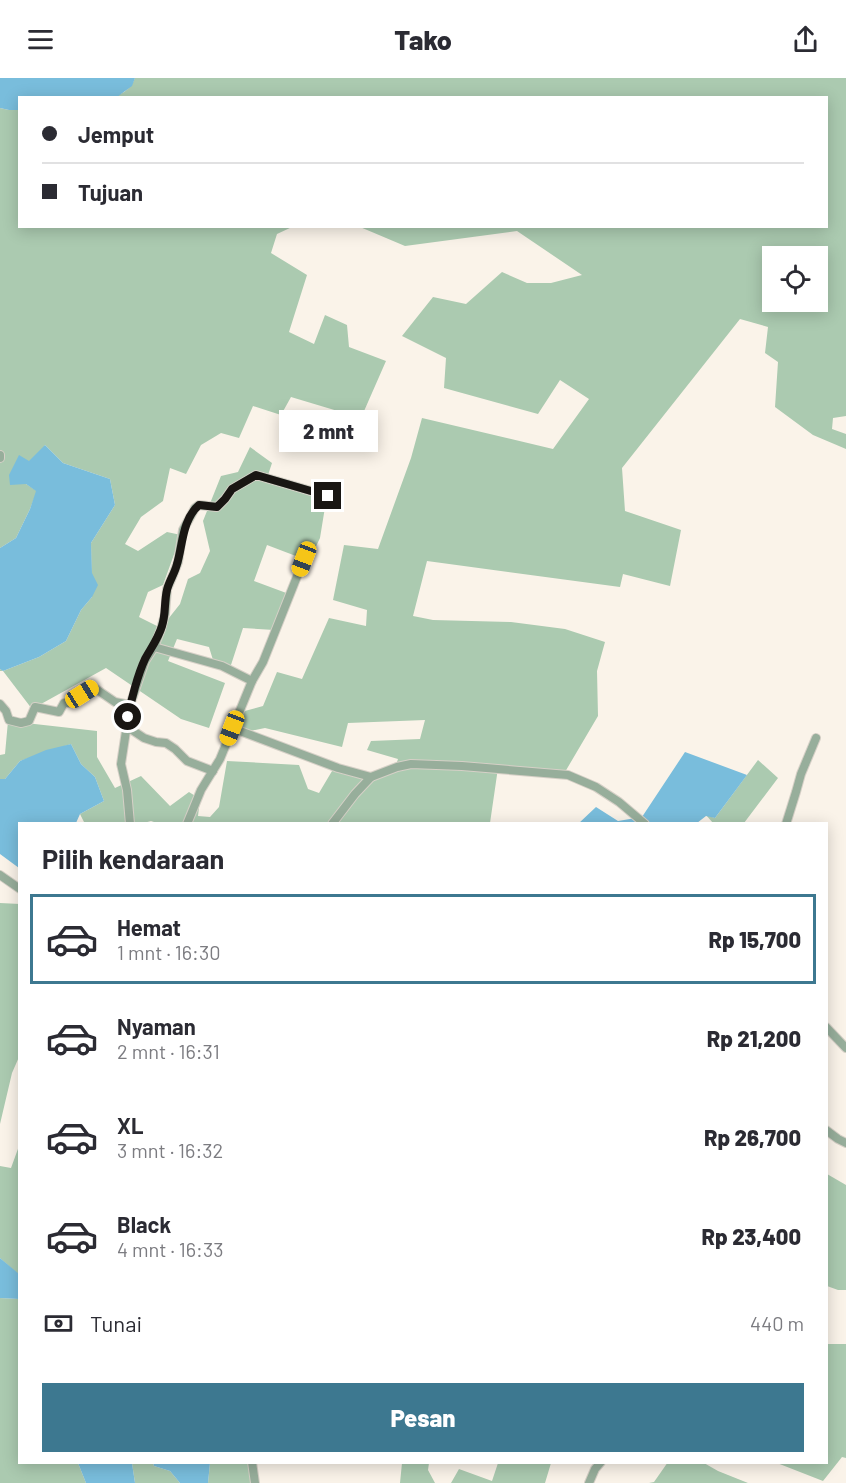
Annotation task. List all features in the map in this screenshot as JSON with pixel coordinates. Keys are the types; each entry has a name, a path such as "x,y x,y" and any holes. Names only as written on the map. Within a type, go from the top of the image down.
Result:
{"street":[{"path":"130,822 127,790 121,764 130,705 145,661 161,629 167,589 178,562 183,530 195,508 199,505 217,507 232,489 256,475 328,496"},
{"path":"188,822 201,790 220,759 252,681 263,662 304,559"},
{"path":"154,646 222,666 252,681"},
{"path":"0,704 9,720 21,723 29,721 35,707 59,712 63,703 76,704 82,694 93,687 115,702 130,705"},
{"path":"232,728 338,768 371,777"},
{"path":"126,729 144,738 166,743 187,761 213,771"},
{"path":"787,822 801,774 816,738"},
{"path":"334,822 371,777 411,764 568,775 596,787 619,802 643,822"},
{"path":"0,875 18,888"},
{"path":"828,1029 846,1048"},
{"path":"828,1132 846,1143"},
{"path":"252,1464 255,1483"},
{"path":"589,1483 594,1469 599,1464"}],"green space":[{"path":"135,78 846,78 846,416 833,418 832,429 846,434 846,449 813,435 775,407 778,362 765,353 768,327 740,319 622,468 625,511 681,530 670,586 623,574 620,587 427,561 413,616 433,620 511,622 565,629 605,642 597,671 598,716 565,772 498,768 490,822 84,822 80,814 104,801 95,777 81,764 71,744 20,761 5,779 0,779 0,755 5,754 8,721 97,731 97,757 115,788 141,776 170,806 189,792 200,799 198,816 210,817 219,807 227,761 299,765 308,789 319,793 335,766 380,778 394,771 398,759 367,750 371,741 420,739 425,720 348,723 342,747 265,728 231,735 241,712 263,706 277,672 302,679 329,618 366,626 367,610 333,600 344,545 378,549 411,458 422,418 553,449 589,399 560,380 538,414 444,388 446,358 402,336 433,297 466,304 502,272 527,283 551,283 582,275 517,231 405,246 362,228 828,228 828,96 112,96 124,92"},
{"path":"0,108 18,110 18,228 290,228 277,234 271,253 307,275 289,332 314,344 325,315 347,325 349,347 386,361 361,418 291,397 281,415 253,406 239,438 221,433 201,445 186,474 170,468 163,501 141,517 125,544 138,551 167,532 181,535 163,585 148,592 139,617 161,628 180,604 188,579 200,573 210,551 203,521 221,476 238,472 250,447 272,463 266,481 326,501 320,538 309,561 267,545 254,581 289,594 274,630 243,628 230,668 213,660 209,647 177,639 168,661 225,683 209,728 181,719 106,668 32,709 3,671 39,657 66,641 81,610 92,597 91,543 115,505 110,479 63,463 45,445 26,484 37,491 30,509 16,538 0,548"},
{"path":"758,760 778,778 745,822 712,822 706,815 715,818"},
{"path":"0,903 18,904 18,1059 12,1073 0,1124"},
{"path":"18,1149 18,1274 0,1258 0,1166 11,1168"},
{"path":"828,1175 846,1185 846,1290 828,1286"},
{"path":"0,1298 18,1299 18,1464 78,1464 86,1483 0,1483"},
{"path":"828,1344 846,1344 846,1458 842,1457 823,1481 780,1464 828,1464"},
{"path":"132,1464 153,1464 170,1471 180,1483 135,1483"},
{"path":"210,1464 252,1464 255,1483 208,1483"},
{"path":"402,1464 429,1464 428,1470 435,1483 400,1483"},
{"path":"497,1464 551,1464 545,1483 451,1483 459,1469 492,1481"},
{"path":"667,1464 706,1464 748,1483 649,1483 654,1482"}],"water":[{"path":"0,78 135,78 132,86 118,96 18,96 18,110 0,108"},
{"path":"45,445 63,463 110,479 115,505 91,543 92,573 98,585 81,610 66,641 39,657 3,671 0,669 0,548 16,538 36,491 26,484 10,485 9,475 19,455 29,461"},
{"path":"71,744 81,764 95,777 104,801 80,814 76,822 18,822 18,867 0,854 0,779 5,779 20,761 46,750"},
{"path":"685,752 747,775 715,818 706,816 698,822 580,822 596,807 618,821 642,817"},
{"path":"0,1258 18,1273 18,1299 0,1298"},
{"path":"78,1464 132,1464 135,1483 86,1483"},
{"path":"153,1464 210,1464 208,1483 180,1483 170,1471"}],"route":[{"path":"128,717 145,661 161,629 167,589 178,562 183,530 195,508 199,505 217,507 232,489 256,475 328,496"}]}
